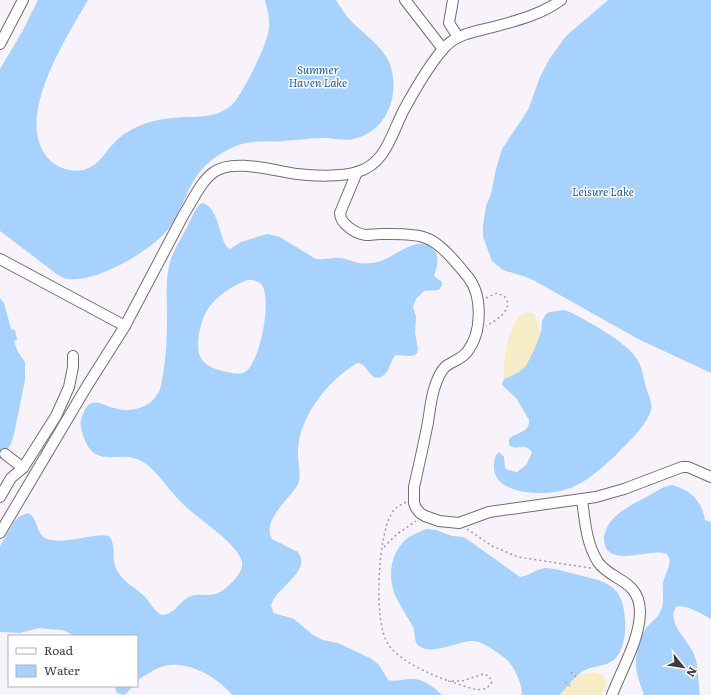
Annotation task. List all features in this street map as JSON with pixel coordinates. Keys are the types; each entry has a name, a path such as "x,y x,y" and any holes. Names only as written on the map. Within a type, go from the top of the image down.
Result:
{"street":[{"path":"0,44 23,0"},
{"path":"405,0 443,49"},
{"path":"454,0 449,23 458,37"},
{"path":"0,534 87,386 125,326 184,214 203,184 214,172 220,168 234,165 312,175 334,175 357,172 371,165 385,151 406,107 443,49 458,37 520,20 546,9 561,0"},
{"path":"357,172 340,213 341,220 355,231 366,235 412,235 425,237 436,243 449,256 471,281 476,292 477,325 475,334 466,353 443,370 435,386 413,494 416,508 425,516 446,522 459,523 489,512 582,500 624,489 682,467 711,477"},
{"path":"0,259 125,326"},
{"path":"0,497 12,478 23,468 63,402 71,377 73,356"},
{"path":"5,454 23,468"},
{"path":"582,500 591,550 602,566 632,589 639,604 640,614 637,632 612,695"}],"path":[{"path":"475,334 502,316 508,308 505,297 497,293 488,296 477,304"},
{"path":"413,494 391,513 385,532 379,583 379,607 382,632 387,643 396,653 407,661 448,681 474,689 483,690 492,682 489,676 483,674 462,680 448,681"},
{"path":"383,549 397,534 425,516"},
{"path":"459,523 488,544 518,557 592,568"},
{"path":"571,672 578,679"},
{"path":"565,682 570,686"}],"sand":[{"path":"525,312 533,313 541,332 533,354 527,365 519,372 504,379 504,362 511,332 514,324"},
{"path":"595,672 603,675 607,684 601,695 559,695 578,675"}],"water":[{"name":"Summer Haven Lake","path":"38,0 88,0 56,57 46,81 39,104 37,126 40,146 52,162 63,168 77,171 95,165 119,138 129,131 144,124 166,119 210,115 219,113 230,106 236,100 245,85 265,44 269,23 265,0 336,0 350,20 377,45 389,62 394,85 390,108 377,126 368,133 357,138 345,140 319,138 254,142 241,144 228,149 206,165 200,172 190,187 170,227 151,245 124,263 94,276 80,279 66,279 0,231 0,69 22,32"},
{"name":"Leisure Lake","path":"608,0 711,0 711,373 638,339 535,281 503,270 492,261 483,237 486,206 491,194 502,149 528,110 540,77 550,58 566,36"},
{"path":"203,203 213,212 217,219 226,246 230,249 241,242 267,234 280,237 317,259 341,258 359,263 373,263 385,260 406,248 421,244 428,245 437,255 434,276 442,282 442,285 439,290 424,291 416,299 413,307 416,317 415,333 418,349 417,353 411,356 396,355 387,372 376,378 361,364 357,363 346,370 326,389 310,412 300,437 298,454 300,476 298,484 278,510 270,524 270,532 272,539 298,552 301,560 297,573 274,599 271,606 274,613 294,619 313,635 323,640 338,643 370,658 379,665 388,680 420,680 432,686 442,695 232,695 226,688 210,676 183,665 160,667 138,680 138,635 73,635 63,630 39,628 20,633 0,632 0,546 14,522 20,516 28,513 34,518 43,537 47,539 62,541 98,535 109,536 113,546 114,562 117,571 127,582 145,597 156,611 162,615 169,613 191,596 211,595 220,592 231,584 242,567 242,562 239,555 233,547 216,531 188,509 149,466 134,458 100,456 93,452 87,445 81,428 82,416 89,404 98,403 121,410 136,409 149,403 159,392 163,376 166,350 168,269 171,258 198,207","holes":["247,280 256,281 261,284 266,302 263,330 256,357 245,372 238,374 209,366 201,358 198,347 199,333 205,313 216,299 236,285"]},
{"path":"0,298 4,303 11,329 15,330 17,340 14,341 18,352 25,362 25,380 11,444 0,460"},
{"path":"564,310 578,316 607,333 633,354 641,367 651,401 651,410 641,428 631,440 616,455 581,483 564,490 547,493 517,490 500,482 496,475 494,466 495,460 499,452 504,457 505,468 508,470 517,472 526,465 532,453 530,449 525,447 512,447 509,445 509,439 525,430 529,424 529,420 516,398 502,384 504,379 519,372 526,366 535,348 541,332 542,321 546,314"},
{"path":"672,485 690,493 701,507 705,520 711,522 711,619 684,606 676,607 674,613 676,625 691,648 696,659 700,695 644,695 636,669 636,656 644,631 660,613 662,607 663,583 669,565 669,557 664,553 622,556 612,554 606,548 604,536 612,520 622,511 660,489"},
{"path":"426,529 436,530 452,536 464,537 520,577 549,568 596,579 611,586 621,598 624,608 624,640 619,654 609,663 589,668 581,672 559,695 522,695 520,682 512,665 502,656 483,644 472,641 438,649 425,649 419,646 415,640 414,629 395,595 391,579 391,571 392,563 403,542 409,537"},
{"path":"114,687 132,687 123,695 117,693"}]}
